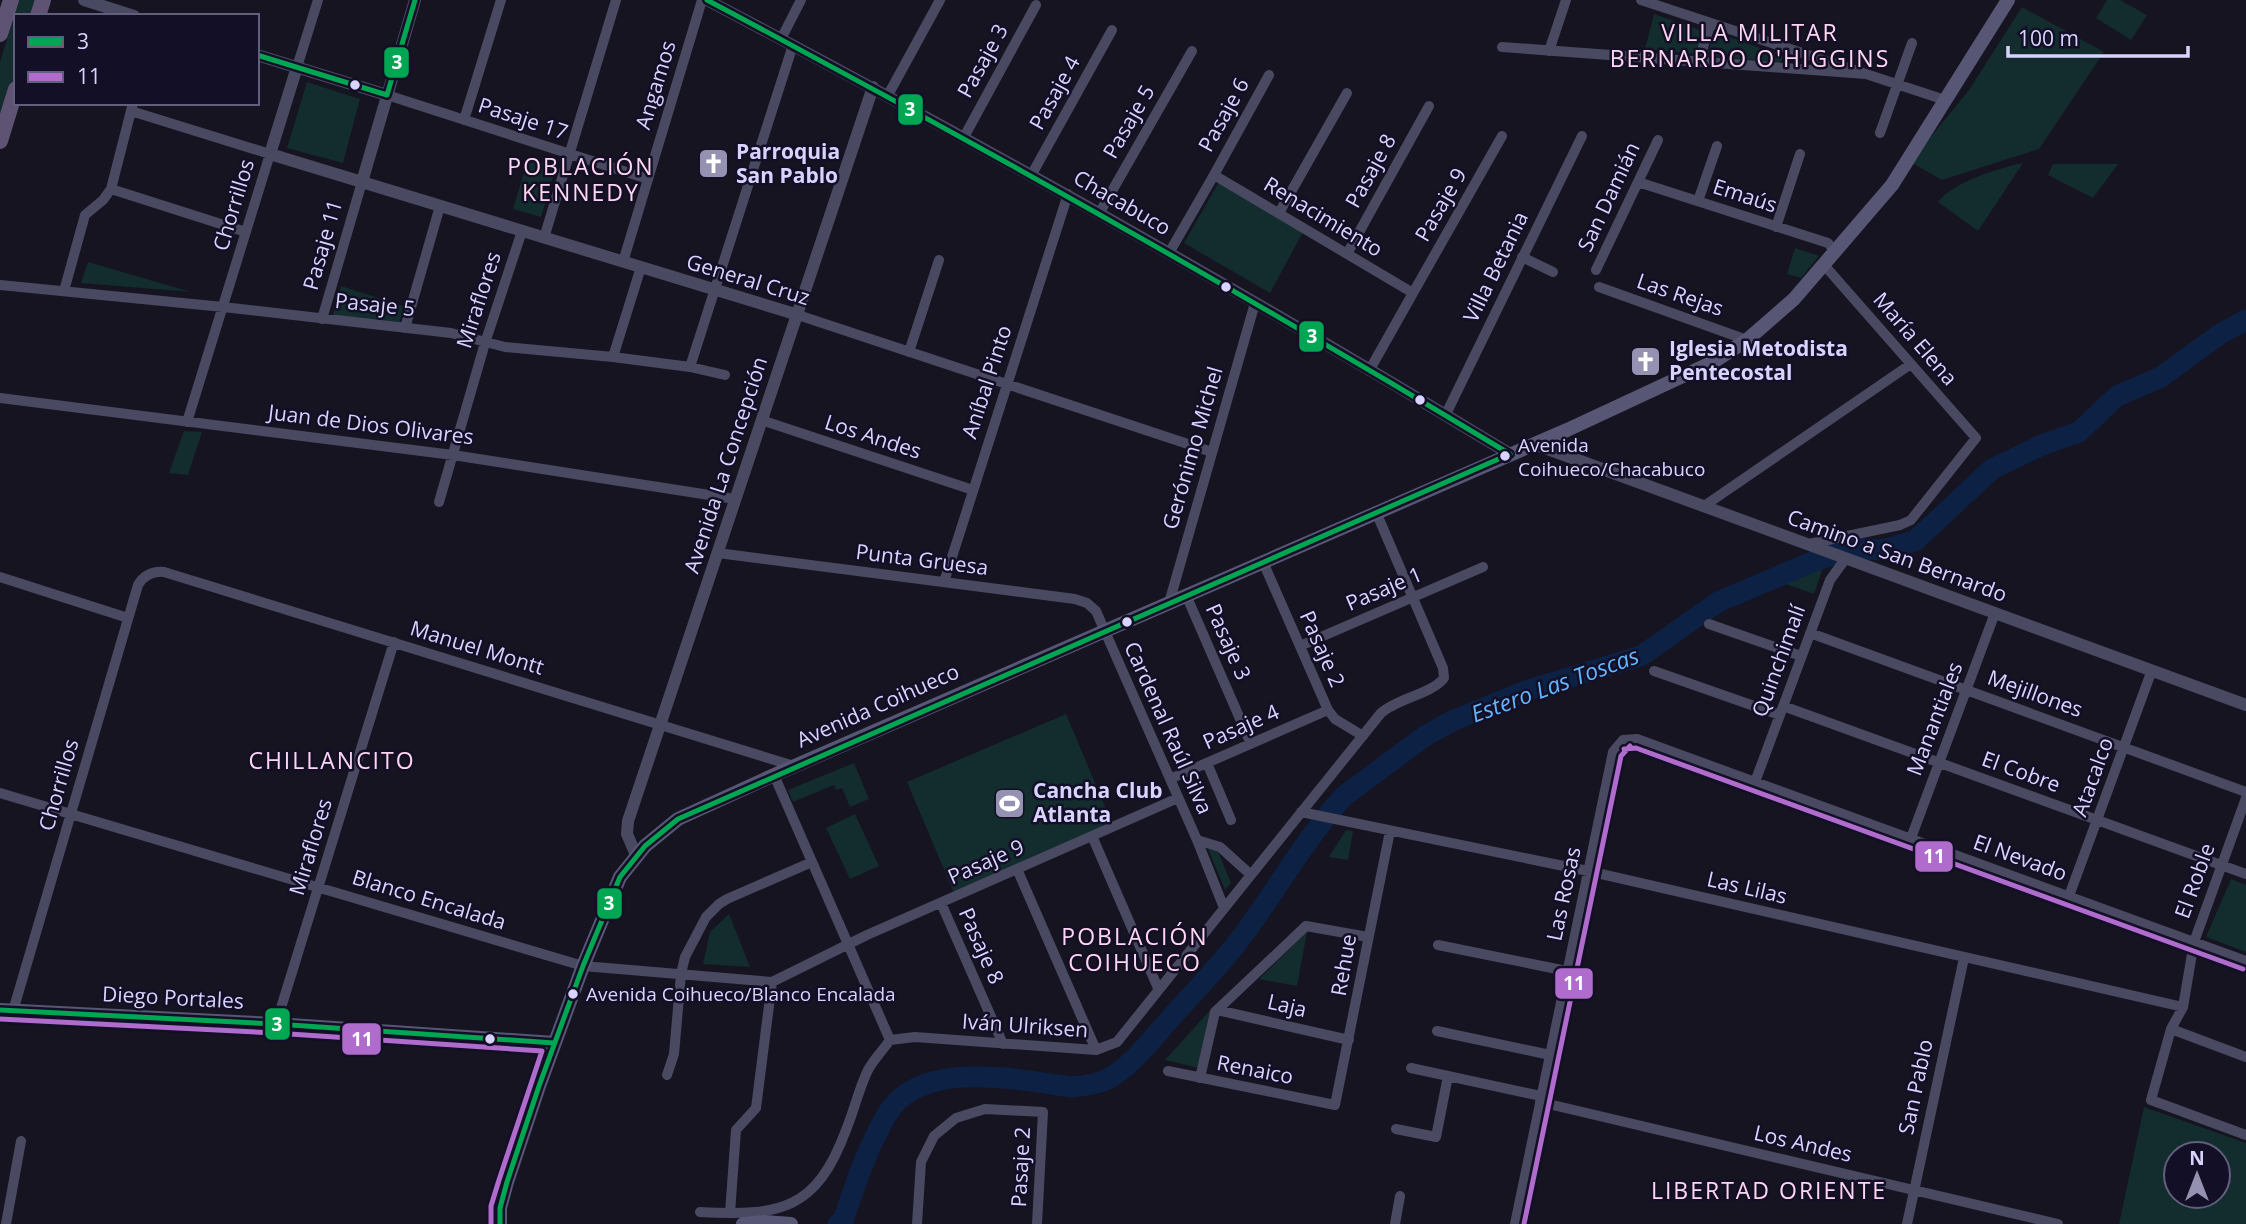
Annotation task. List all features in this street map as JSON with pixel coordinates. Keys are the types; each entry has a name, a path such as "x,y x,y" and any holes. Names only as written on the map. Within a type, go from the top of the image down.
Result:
{"main road":[{"path":"0,34 11,0"},
{"name":"Avenida Coihueco","path":"500,1224 507,1182 583,966 614,891 636,855 655,836 678,819 794,766 1534,444 1713,362 1747,340 1794,299 1892,185 2008,0"},
{"path":"0,141 14,96"},
{"name":"Diego Portales","path":"7,1010 276,1024 554,1043"},
{"path":"743,1224 791,1224"}],"street":[{"path":"85,0 128,14"},
{"name":"Chorrillos","path":"187,422 318,0"},
{"path":"362,182 415,0"},
{"path":"464,120 501,0"},
{"path":"544,237 617,0"},
{"name":"Chacabuco","path":"705,0 888,95 1100,212 1510,454"},
{"name":"Angamos","path":"623,262 705,0"},
{"path":"691,367 801,0"},
{"path":"888,95 940,0"},
{"path":"1549,51 1566,0"},
{"path":"1641,0 1945,100"},
{"name":"Pasaje 3","path":"964,137 1036,5"},
{"path":"1698,62 1711,23"},
{"name":"Pasaje 4","path":"1032,174 1112,30"},
{"path":"1880,133 1912,43"},
{"path":"1502,47 1866,74"},
{"name":"Pasaje 5","path":"1100,212 1192,51"},
{"path":"259,56 387,95"},
{"name":"Pasaje 6","path":"1214,175 1269,75"},
{"name":"Avenida La Concepción","path":"636,855 627,834 628,821 795,314 873,87"},
{"path":"1279,214 1347,93"},
{"name":"Pasaje 17","path":"387,95 648,179"},
{"name":"Pasaje 8","path":"1347,254 1429,106"},
{"path":"64,292 85,215 103,200 111,189 132,107 270,154"},
{"name":"Pasaje 9","path":"1413,293 1502,136"},
{"name":"Villa Betania","path":"1445,416 1582,136"},
{"name":"San Damián","path":"1596,270 1657,140"},
{"path":"1698,201 1717,146"},
{"path":"1776,226 1800,153"},
{"name":"General Cruz","path":"270,154 795,314 1212,452"},
{"path":"1169,253 1214,175"},
{"name":"Renacimiento","path":"1214,175 1413,293"},
{"name":"Pasaje 11","path":"322,319 362,182"},
{"name":"Emaús","path":"1638,182 1828,243 1836,253"},
{"path":"111,189 246,232"},
{"name":"Aníbal Pinto","path":"944,582 1068,194"},
{"path":"405,328 440,206"},
{"name":"Miraflores","path":"439,502 485,343 522,231"},
{"path":"1522,257 1553,272"},
{"path":"909,352 939,260"},
{"name":"María Elena","path":"1814,546 1911,520 1976,438 1825,266"},
{"path":"613,357 641,267"},
{"name":"Pasaje 5","path":"0,277 18,286"},
{"name":"Pasaje 5","path":"0,285 451,333 505,347 613,357 725,374"},
{"name":"Las Rejas","path":"1599,288 1747,340"},
{"path":"1369,371 1413,293"},
{"name":"Gerónimo Michel","path":"1169,603 1255,303"},
{"path":"1704,506 1911,364"},
{"name":"Juan de Dios Olivares","path":"0,398 453,454 735,499"},
{"name":"Los Andes","path":"761,420 973,490"},
{"name":"Camino a San Bernardo","path":"1534,444 2246,705"},
{"path":"1376,512 1413,597"},
{"name":"Punta Gruesa","path":"718,553 1082,600 1096,611 1104,631"},
{"name":"Quinchimalí","path":"1755,782 1830,580 1842,556"},
{"name":"Pasaje 2","path":"1263,562 1328,710 1335,719 1363,736"},
{"name":"Pasaje 1","path":"1300,646 1483,567"},
{"name":"Manuel Montt","path":"149,574 164,572 794,766"},
{"name":"Chorrillos","path":"7,1010 71,814 138,585 149,574"},
{"path":"0,577 128,618"},
{"name":"Pasaje 3","path":"1186,595 1251,744"},
{"name":"Iván Ulriksen","path":"890,1040 915,1037 1096,1050 1117,1041 1388,707 1437,685 1444,678 1444,671 1413,597"},
{"name":"Manantiales","path":"1910,838 1995,613"},
{"path":"1709,624 1801,656"},
{"name":"Cardenal Raúl Silva","path":"1104,631 1197,840 1224,908"},
{"name":"Mejillones","path":"1810,633 2246,792"},
{"name":"Miraflores","path":"276,1024 394,642"},
{"name":"El Cobre","path":"1654,670 1939,762 2246,874"},
{"name":"Atacalco","path":"2069,896 2152,670"},
{"name":"Pasaje 4","path":"1170,779 1328,710"},
{"name":"El Nevado","path":"1623,740 1637,739 2246,961"},
{"name":"Las Rosas","path":"1515,1224 1613,751 1623,740"},
{"path":"1207,763 1231,820"},
{"path":"699,1212 773,1210 807,1194 822,1180 833,1164 868,1070 890,1040 774,775"},
{"name":"Blanco Encalada","path":"0,793 583,966 772,982"},
{"name":"Pasaje 9","path":"849,946 867,935 1178,798"},
{"name":"El Roble","path":"2246,798 2194,942 2183,1007 2171,1030 2151,1100 2246,1135"},
{"name":"Las Lilas","path":"1301,812 1588,872 2183,1007"},
{"name":"Rehue","path":"1335,1105 1390,831"},
{"path":"1092,836 1158,988"},
{"name":"Cardenal Raúl Silva","path":"1197,840 1220,847 1251,876"},
{"path":"667,1075 675,1046 681,974 685,957 699,931 719,904 812,862"},
{"path":"1017,869 1096,1050"},
{"name":"Pasaje 8","path":"941,903 1003,1044"},
{"path":"1200,1078 1217,1010 1306,926 1368,937"},
{"path":"1438,945 1567,971"},
{"path":"730,1213 736,1130 756,1108 772,982 849,946"},
{"name":"San Pablo","path":"1907,1224 1964,958"},
{"name":"Laja","path":"1217,1010 1349,1040"},
{"path":"2171,1030 2246,1057"},
{"path":"1437,1031 1550,1055"},
{"name":"Los Andes","path":"1411,1068 2058,1224"},
{"name":"Renaico","path":"1168,1071 1335,1105"},
{"path":"1396,1129 1436,1137 1448,1076"},
{"name":"Pasaje 2","path":"917,1224 921,1162 934,1136 956,1118 985,1109 1043,1112 1037,1224"},
{"path":"6,1224 21,1141"},
{"path":"1395,1224 1400,1196"}],"green space":[{"path":"19,0 37,0 33,14 15,14"},
{"path":"2107,0 2120,0 2147,15 2131,40 2096,18"},
{"path":"2022,7 2104,52 2039,149 1942,180 1912,163 1969,90"},
{"path":"1654,14 1703,31 1696,54 1645,49"},
{"path":"14,16 14,78 0,123 0,62"},
{"path":"1715,32 1783,56 1781,62 1706,56"},
{"path":"307,82 360,99 343,163 287,148"},
{"path":"528,159 556,167 541,217 513,209"},
{"path":"2023,163 1978,231 1938,202 1965,182"},
{"path":"2053,164 2118,164 2093,198 2048,175"},
{"path":"1219,182 1303,232 1270,293 1184,243"},
{"path":"1795,248 1819,256 1801,278 1787,274"},
{"path":"88,262 191,292 81,283"},
{"path":"341,286 403,306 400,322 333,315"},
{"path":"184,431 202,432 188,475 169,473"},
{"path":"1823,567 1814,594 1780,582"},
{"name":"Cancha Club Atlanta","path":"1066,714 1113,825 954,893 907,782"},
{"path":"854,763 869,799 850,807 842,788 836,790 834,785 793,802 788,790"},
{"path":"855,814 879,866 850,879 826,828"},
{"path":"1346,830 1353,831 1348,860 1329,857"},
{"path":"1208,849 1217,849 1231,883 1225,890"},
{"path":"2231,879 2246,885 2246,952 2206,937"},
{"path":"729,914 750,967 703,964 710,932"},
{"path":"1307,932 1297,986 1259,979"},
{"path":"1213,1007 1198,1068 1165,1060"},
{"path":"2144,1107 2246,1143 2246,1224 2119,1224"}],"waterway":[{"name":"Estero Las Toscas","path":"838,1224 843,1221 867,1154 886,1116 901,1098 921,1086 945,1079 971,1077 1025,1080 1072,1087 1104,1081 1117,1074 1149,1043 1229,953 1315,831 1344,796 1425,736 1452,721 1528,690 1641,656 1718,602 1812,562 1852,548 1882,550 1915,541 1992,469 2042,445 2079,432 2117,396 2161,377 2220,334 2246,320"}],"transit line":[{"name":"3","path":"259,56 387,95 415,0"},
{"name":"3","path":"707,0 1112,221 1510,454"},
{"name":"3","path":"500,1224 500,1208 507,1182 539,1086 583,966 620,877 645,846 678,819 1510,454"},
{"name":"11","path":"1524,1224 1621,756 1630,746"},
{"name":"11","path":"1624,749 1636,748 2243,969"},
{"name":"3","path":"0,1010 276,1024 554,1043"},
{"name":"11","path":"0,1019 275,1033 542,1051 491,1206 491,1224"}],"place":[{"name":"Parroquia San Pablo","path":"713,164"},
{"name":"Iglesia Metodista Pentecostal","path":"1646,361"},
{"name":"Avenida Coihueco/Chacabuco","path":"1505,456"},
{"name":"Cancha Club Atlanta","path":"1010,803"},
{"name":"Avenida Coihueco/Blanco Encalada","path":"573,994"}],"district":[{"name":"VILLA MILITAR BERNARDO O'HIGGINS","path":"1750,46"},
{"name":"POBLACIÓN KENNEDY","path":"581,180"},
{"name":"CHILLANCITO","path":"332,761"},
{"name":"POBLACIÓN COIHUECO","path":"1135,950"},
{"name":"LIBERTAD ORIENTE","path":"1769,1191"}]}
